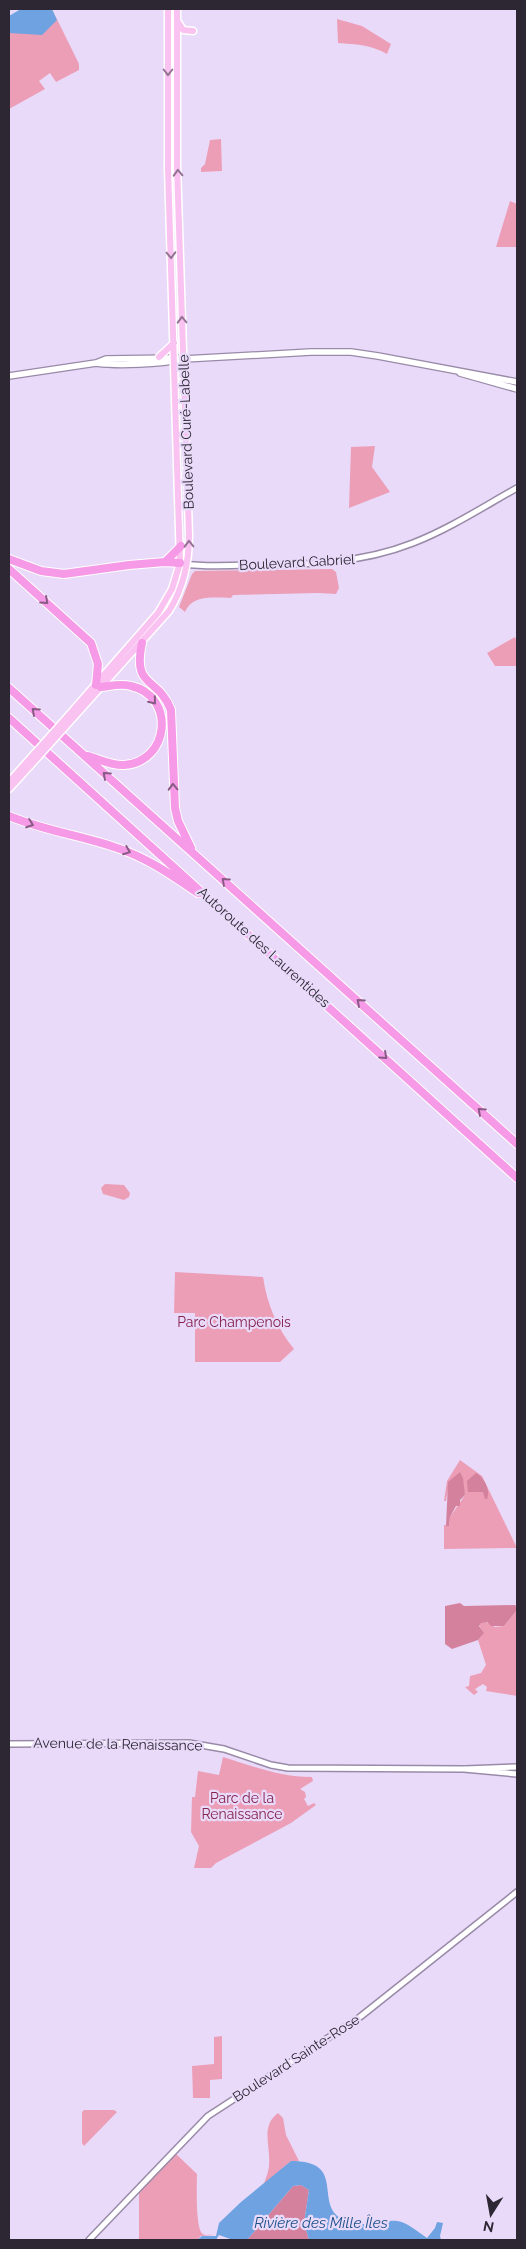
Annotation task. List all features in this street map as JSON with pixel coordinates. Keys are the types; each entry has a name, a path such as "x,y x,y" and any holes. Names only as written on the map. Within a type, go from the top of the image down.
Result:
{"highway":[{"path":"165,562 181,546"},
{"path":"9,559 37,570 64,574 165,562 184,564"},
{"path":"9,568 91,643 98,664 98,686 129,685 140,689 150,695 161,713 162,735 153,751 134,763 116,764 84,755"},
{"path":"142,643 138,660 140,670 164,697 171,710 175,808 178,821 194,854"},
{"name":"Autoroute des Laurentides","path":"9,688 517,1144"},
{"name":"Autoroute des Laurentides","path":"11,720 517,1178"},
{"path":"9,816 44,829 134,854 160,868 222,910"}],"main road":[{"name":"Boulevard Curé-Labelle","path":"9,782 98,686 158,613 184,564 181,546 168,166 168,9"},
{"name":"Boulevard Curé-Labelle","path":"98,686 142,643 173,603 182,585 184,564 184,359 177,165 177,9"},
{"path":"178,21 183,30 193,31"},
{"path":"158,357 174,343"},
{"path":"96,363 340,352 383,357 517,382"},
{"path":"9,376 96,363 110,359 158,357 174,359"},
{"path":"456,372 517,390"},
{"name":"Boulevard Curé-Labelle","path":"9,790 37,754"}],"street":[{"name":"Boulevard Gabriel","path":"184,564 290,565 346,561 375,555 431,535 517,488"},
{"name":"Avenue de la Renaissance","path":"9,1744 178,1742 216,1747 288,1768 464,1770 517,1774"},
{"name":"Avenue de la Renaissance","path":"464,1770 517,1767"},
{"name":"Boulevard Sainte-Rose","path":"89,2240 208,2116 363,2015 517,1892"}],"green space":[{"path":"52,9 79,64 79,70 56,82 50,73 39,81 45,89 9,109 9,33 18,33 57,20"},
{"path":"337,19 362,26 391,44 387,54 369,47 338,43"},
{"path":"221,139 222,171 201,172 201,168 205,164 210,140"},
{"path":"510,201 517,204 517,247 496,247"},
{"path":"375,446 372,467 390,492 349,508 351,447"},
{"path":"332,569 336,572 339,588 336,594 233,595 231,598 205,598 193,602 185,612 179,607 192,574 195,571"},
{"path":"515,637 517,642 517,666 495,666 487,653"},
{"path":"105,1184 124,1185 130,1193 129,1197 124,1200 103,1194 101,1188"},
{"name":"Parc Champenois","path":"175,1272 263,1277 267,1297 274,1315 294,1349 280,1362 195,1362 195,1313 174,1313"},
{"path":"460,1460 482,1476 517,1548 444,1549 444,1525 449,1526 450,1517 465,1495 459,1474 451,1482 446,1501 444,1501 447,1481"},
{"path":"517,1610 517,1696 486,1691 487,1687 483,1684 475,1689 478,1692 474,1695 465,1687 469,1686 470,1676 481,1673 486,1665 478,1640 483,1634 479,1624 484,1621 495,1627 504,1626"},
{"name":"Parc de la Renaissance","path":"223,1757 278,1773 312,1777 313,1781 300,1789 305,1792 306,1797 304,1799 308,1806 314,1803 316,1805 291,1823 216,1863 211,1868 194,1868 199,1846 191,1832 192,1797 195,1797 198,1771 219,1775"},
{"path":"222,2036 222,2079 210,2080 210,2098 193,2098 192,2066 214,2064 214,2037"},
{"path":"84,2110 114,2110 117,2112 84,2146 82,2143 82,2112"},
{"path":"278,2113 283,2118 286,2135 299,2161 291,2161 264,2184 269,2167 269,2124"},
{"path":"175,2153 197,2174 197,2206 200,2230 204,2235 214,2235 201,2236 197,2240 139,2240 139,2193"}],"shaded area":[{"path":"460,1472 463,1478 465,1495 460,1500 460,1506 456,1506 450,1517 449,1526 446,1526 448,1482"},
{"path":"476,1473 486,1484 487,1499 485,1499 483,1492 468,1492 467,1481"},
{"path":"460,1603 464,1606 515,1605 517,1610 504,1626 491,1626 487,1622 481,1623 479,1626 484,1633 478,1640 452,1649 445,1644 445,1606"},
{"path":"301,2185 309,2190 304,2223 309,2240 247,2240 293,2186"}],"water":[{"path":"21,9 52,9 57,20 42,35 9,33 9,16"},
{"name":"Rivière des Mille Îles","path":"291,2161 308,2163 318,2168 324,2175 327,2183 333,2211 347,2222 361,2224 397,2221 409,2225 427,2238 437,2222 443,2223 441,2240 309,2240 304,2223 309,2190 301,2185 293,2186 247,2240 233,2240 219,2235 216,2240 197,2240 202,2236 216,2236 219,2223 241,2202"}]}
